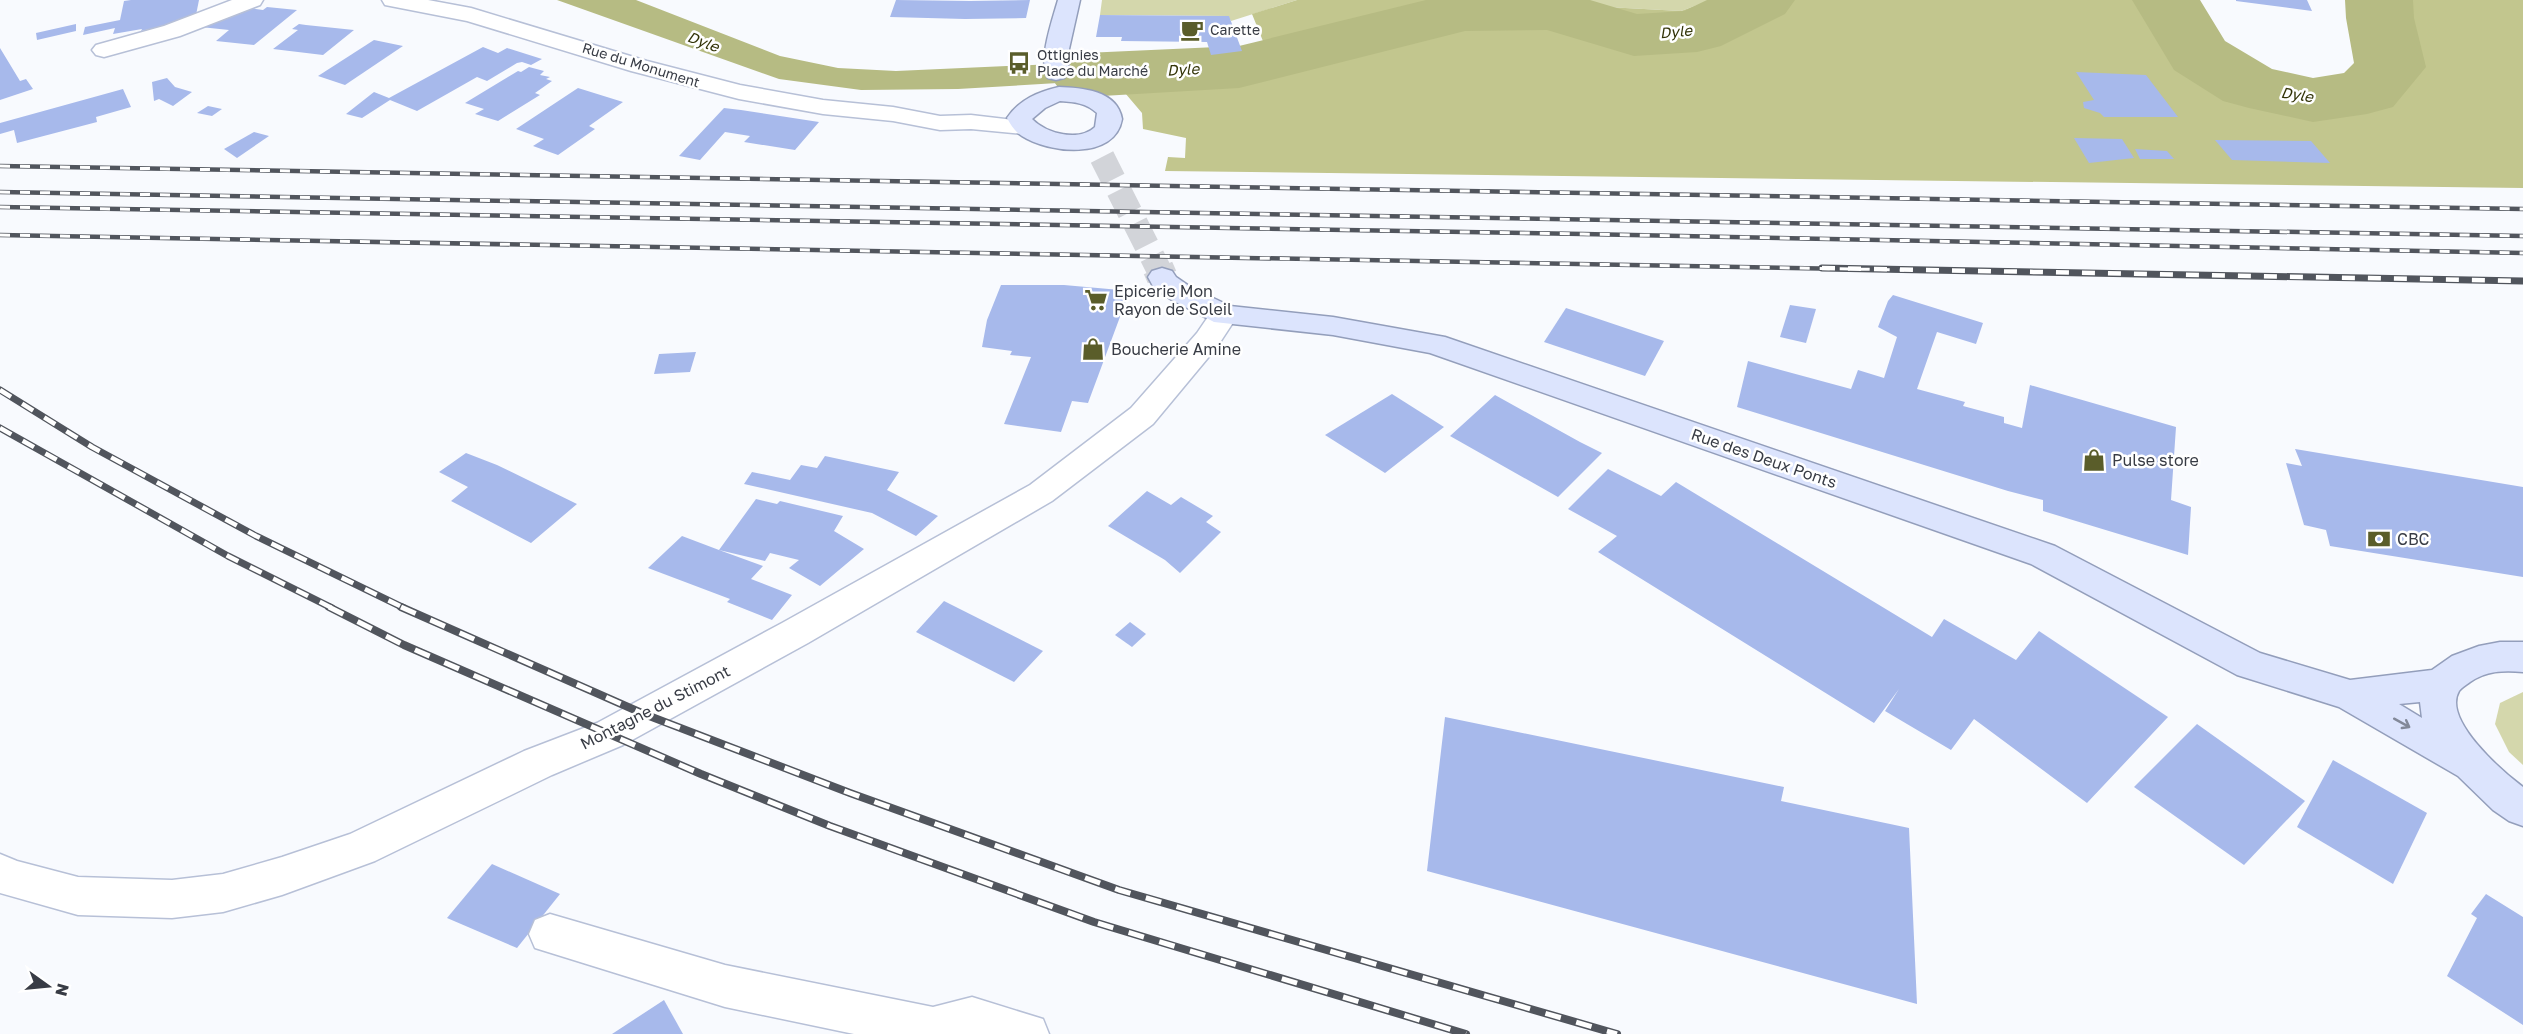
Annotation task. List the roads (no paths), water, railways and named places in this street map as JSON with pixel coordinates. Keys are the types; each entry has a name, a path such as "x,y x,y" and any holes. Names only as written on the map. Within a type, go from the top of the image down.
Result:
{"main road":[{"path":"1069,0 1042,136 1069,142 1102,157 1105,132"},
{"path":"1050,91 1101,103 1110,112 1111,123 1105,132 1090,141 1069,142"},
{"name":"Rue des Deux Ponts","path":"1162,277 1164,282 1182,294 1224,315 1334,326 1435,344 2043,555 2250,665 2350,695 2470,764"},
{"path":"2442,684 2456,670 2473,662 2489,657 2523,657"},
{"name":"Rue des Deux Ponts","path":"2350,695 2442,684 2439,697 2442,721 2452,742 2470,764 2493,786 2523,809"}],"street":[{"path":"104,50 172,31 252,0"},
{"name":"Rue du Monument","path":"393,0 471,15 639,66 718,87 823,107 893,114 940,123 971,122 1050,91"},
{"path":"471,15 496,0"},
{"name":"Montagne du Stimont","path":"0,873 9,878 78,896 172,900 223,893 282,876 361,848 538,763 610,734 805,628 1041,493 1142,416 1207,340 1224,315"},
{"path":"550,934 725,986 933,1029 972,1018 1028,1034"}],"water":[{"path":"557,0 636,0 780,56 838,68 896,71 1098,62 1225,62 1225,73 958,89 861,90 779,79"}],"waterway":[{"name":"Dyle","path":"1085,75 1239,67 1464,11 1551,10 1634,35 1697,31 1761,0"},
{"name":"Dyle","path":"2166,0 2199,55 2249,86 2313,100 2367,92 2390,67 2380,18 2379,0"}],"tunnel":[{"path":"1102,157 1158,268"},
{"path":"1158,268 1162,277"}],"railway":[{"path":"0,166 2523,209"},
{"path":"0,192 2523,236"},
{"path":"0,207 1583,234 2523,253"},
{"path":"0,235 1904,270"},
{"path":"1822,268 2523,281"},
{"path":"0,390 92,447 256,536 404,608"},
{"path":"0,428 228,556 332,608"},
{"path":"329,607 404,645 701,774 830,826 1094,922 1466,1034"},
{"path":"401,607 644,714 850,793 1119,890 1617,1034"}],"place":[{"name":"Carette","path":"1192,30"},
{"name":"Ottignies Place du Marché","path":"1019,63"},
{"name":"Epicerie Mon Rayon de Soleil","path":"1096,300"},
{"name":"Boucherie Amine","path":"1093,349"},
{"name":"Pulse store","path":"2094,460"},
{"name":"CBC","path":"2379,539"}]}
